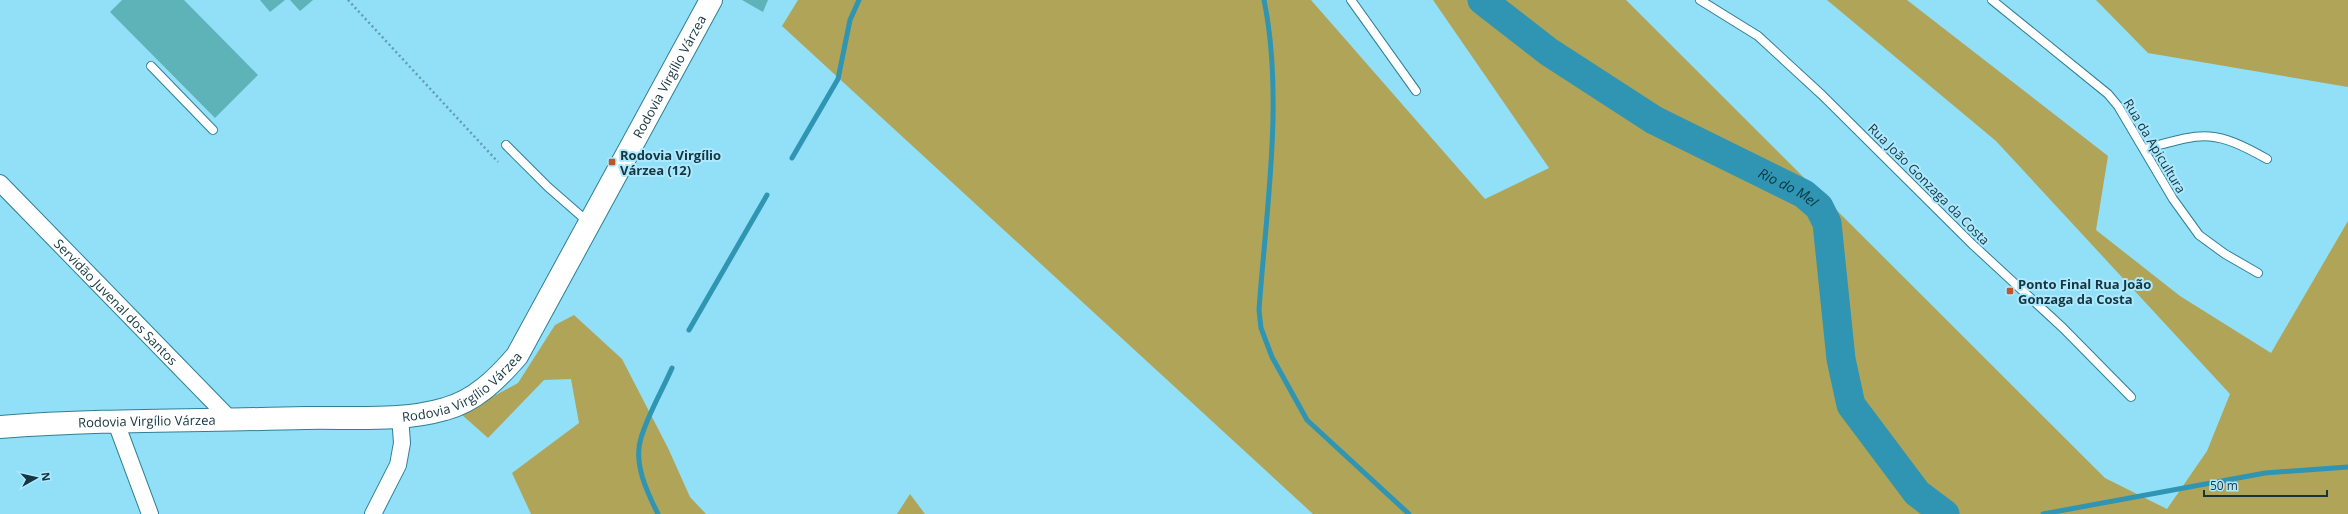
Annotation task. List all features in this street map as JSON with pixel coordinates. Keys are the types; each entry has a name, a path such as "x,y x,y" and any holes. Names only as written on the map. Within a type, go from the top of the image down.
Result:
{"main road":[{"name":"Rodovia Virgílio Várzea","path":"0,427 115,420 231,420 400,416 445,409 466,401 486,388 504,372 517,356 711,0"}],"street":[{"name":"Servidão Juvenal dos Santos","path":"0,183 231,420"},
{"path":"373,514 398,466 402,443 400,416"},
{"path":"115,420 150,514"}],"lane":[{"path":"1351,0 1416,91"},
{"name":"Rua João Gonzaga da Costa","path":"1700,0 1758,36 1822,95 1972,244 2063,328 2131,397"},
{"name":"Rua da Apicultura","path":"1992,0 2108,94 2118,106 2177,206 2199,235 2224,254 2258,273"},
{"path":"151,66 213,130"},
{"path":"2144,150 2200,135 2218,136 2240,144 2267,159"},
{"path":"506,145 548,187 590,224"}],"path":[{"path":"348,0 498,162"}],"shaded area":[{"path":"798,0 1311,0 1485,199 1549,168 1433,0 1626,0 2105,478 2167,509 2207,451 2230,394 1996,141 1827,0 1907,0 2108,156 2096,230 2180,296 2271,353 2348,221 2348,514 1313,514 782,26"},
{"path":"2096,0 2348,0 2348,87 2148,53"},
{"path":"574,315 622,359 668,448 690,497 706,514 531,514 512,473 579,423 571,379 544,380 488,438 461,414 518,383 555,325"},
{"path":"910,494 925,514 897,514"}],"building":[{"path":"122,0 184,0 258,75 215,118 110,12"},
{"path":"260,0 285,0 270,12"},
{"path":"290,0 313,0 300,11"},
{"path":"742,0 768,0 763,12"}],"waterway":[{"path":"792,158 838,79 850,20 859,0"},
{"path":"1264,0 1270,37 1273,75 1273,115 1272,154 1259,310 1261,328 1272,357 1307,420 1409,514"},
{"name":"Rio do Mel","path":"1482,0 1549,52 1654,120 1804,194 1819,207 1827,223 1841,359 1851,405 1917,493 1945,514"},
{"path":"689,330 767,195"},
{"path":"658,514 642,477 639,448 647,420 672,368"},
{"path":"2043,514 2265,473 2348,467"}],"place":[{"name":"Rodovia Virgílio Várzea (12)","path":"612,162"},
{"name":"Ponto Final Rua João Gonzaga da Costa","path":"2010,291"}]}
